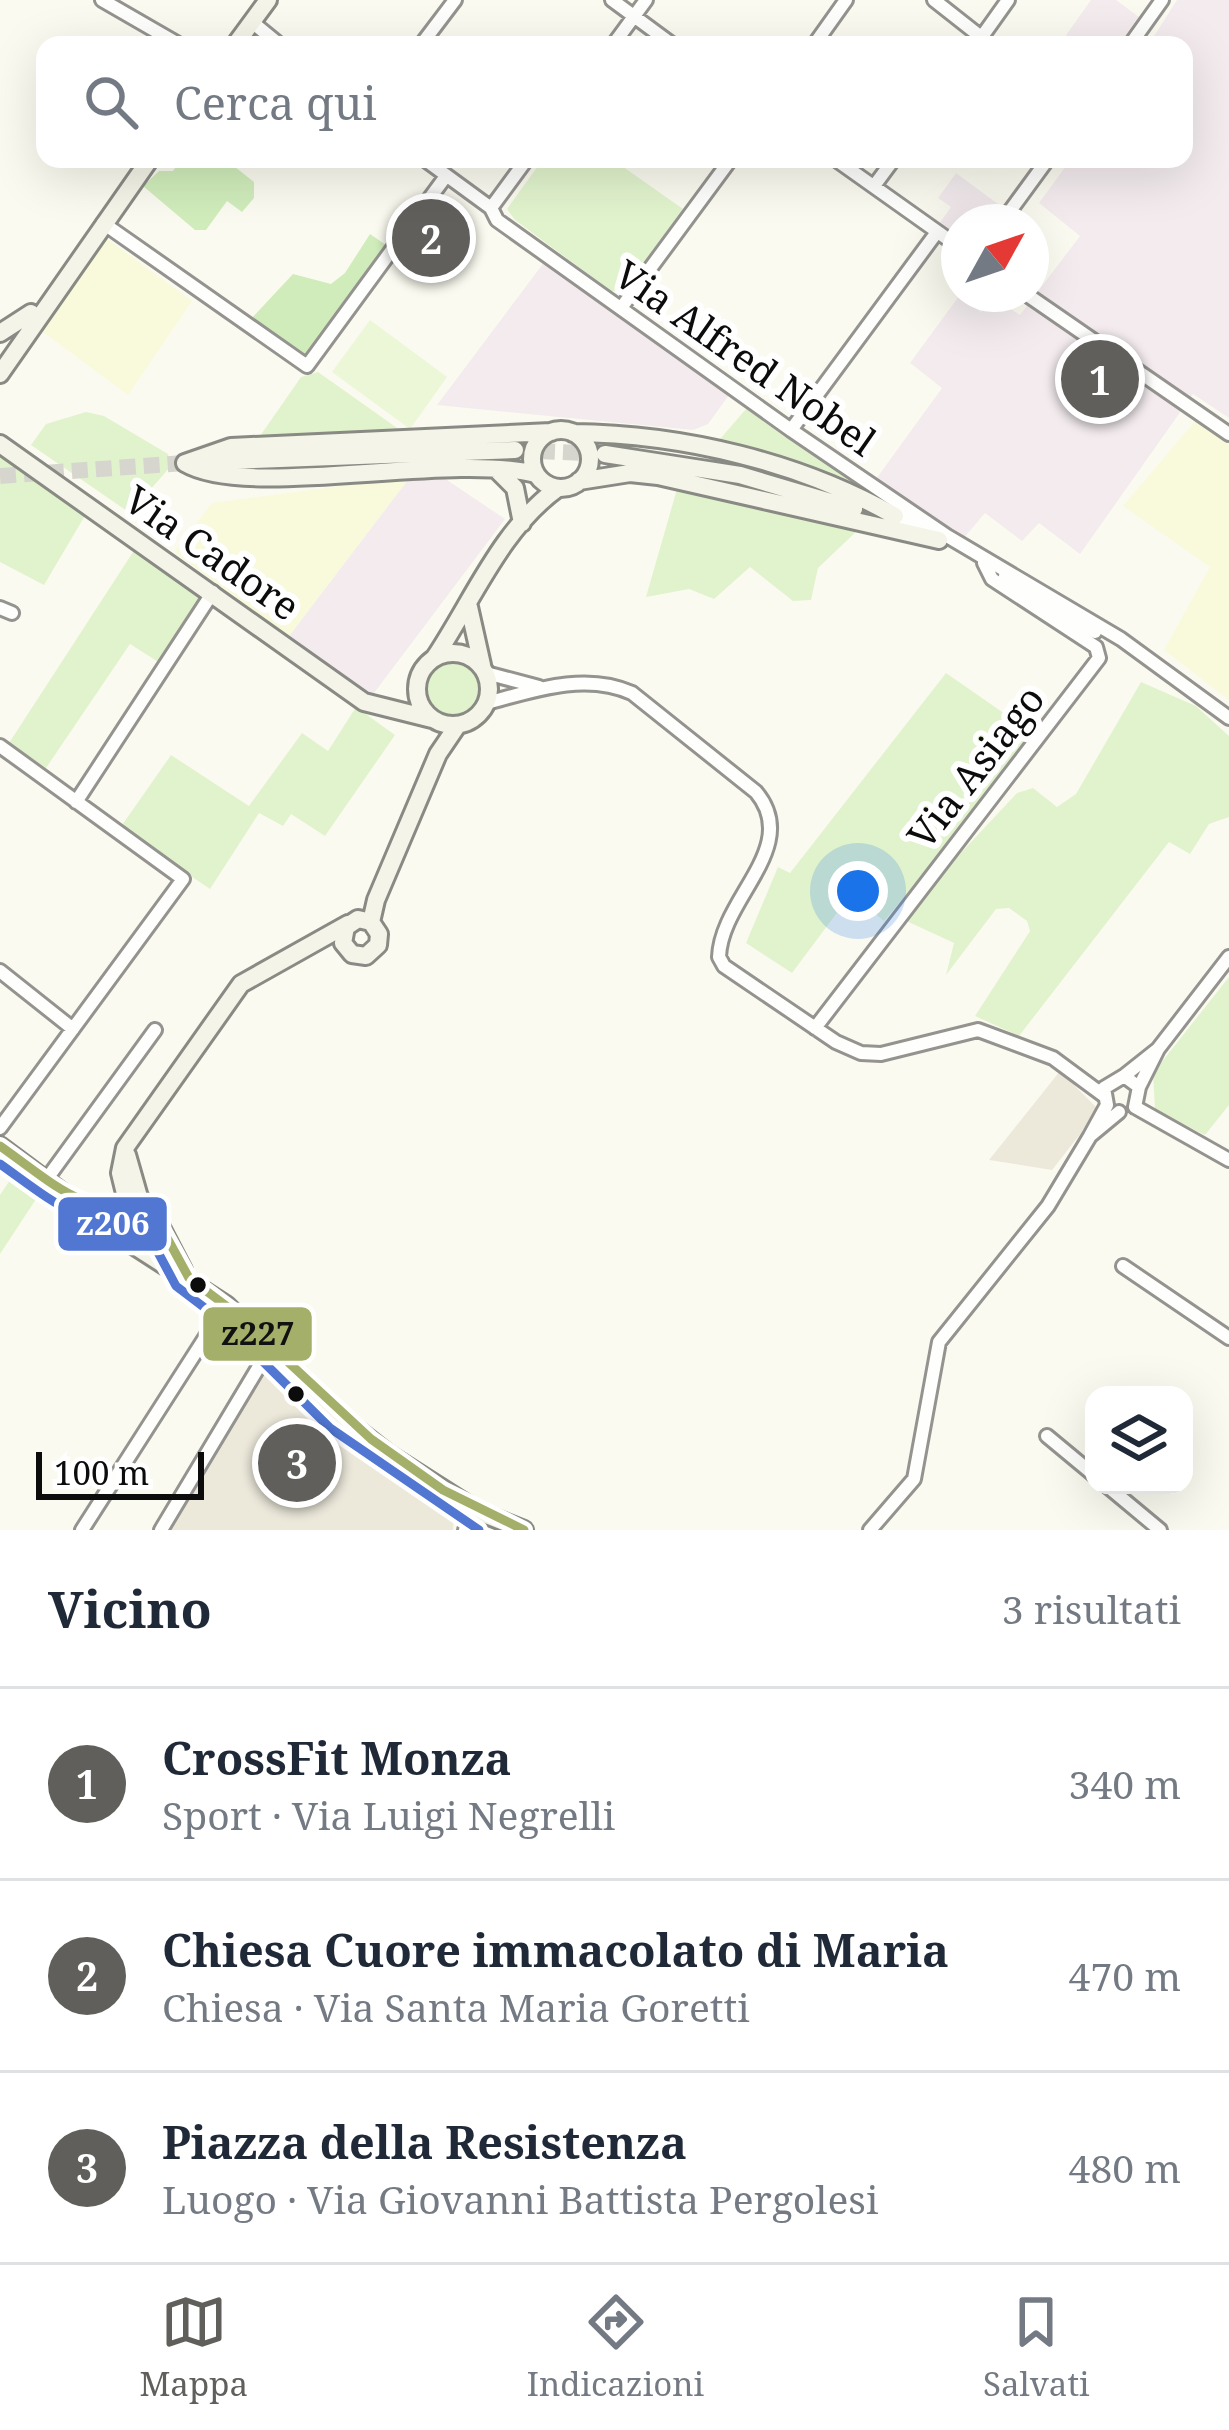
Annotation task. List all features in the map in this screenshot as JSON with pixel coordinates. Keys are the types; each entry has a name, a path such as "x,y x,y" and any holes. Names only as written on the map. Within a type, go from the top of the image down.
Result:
{"street":[{"path":"102,0 164,36"},
{"path":"242,36 268,0"},
{"path":"428,36 455,0"},
{"path":"612,0 660,36"},
{"path":"620,36 646,0"},
{"path":"820,36 846,0"},
{"path":"934,0 974,36"},
{"path":"983,36 1008,0"},
{"path":"1136,36 1162,0"},
{"path":"252,22 269,36"},
{"path":"6,361 143,168"},
{"name":"Via Alfred Nobel","path":"436,168 491,208 497,220 791,430 873,482 943,538 1042,594"},
{"path":"491,208 520,168"},
{"path":"621,308 724,168"},
{"path":"848,168 941,234"},
{"path":"874,186 887,168"},
{"path":"1016,204 1042,168"},
{"path":"103,223 303,366 314,364 446,176"},
{"path":"791,430 938,232"},
{"path":"2,333 24,320 71,267"},
{"path":"1049,309 1229,434"},
{"path":"2,333 12,337 6,361"},
{"path":"525,519 538,476 533,453 550,432"},
{"path":"573,434 589,456 579,481"},
{"path":"184,464 231,447 573,434 772,463 822,480 943,538"},
{"name":"Via Cadore","path":"0,444 364,702 442,722"},
{"path":"184,464 515,450"},
{"path":"605,454 677,462 895,516"},
{"path":"184,464 234,476 495,469 538,476 558,488"},
{"path":"495,469 515,488 525,519"},
{"path":"442,722 418,698 420,675 469,608 479,581 525,519 558,488 630,473 658,476 943,538"},
{"path":"824,497 943,538"},
{"name":"Via Alfred Nobel","path":"943,538 1042,594"},
{"name":"Via Alfred Nobel","path":"984,563 992,579 1096,647 1099,658"},
{"path":"76,802 213,592"},
{"path":"1042,594 1194,690 1229,718"},
{"path":"469,608 487,703"},
{"path":"435,658 461,654 484,671 541,688"},
{"name":"Via Asiago","path":"815,1028 882,934 1099,658"},
{"path":"442,722 475,719 487,703 541,688 596,682 632,693 770,808 772,839 735,910 719,957 724,966 861,1053 880,1054 966,1030 1028,1046 1109,1104 1135,1107 1229,1160"},
{"path":"389,711 418,698"},
{"path":"344,946 376,900 438,754 442,722"},
{"path":"0,746 183,879 0,1128"},
{"path":"99,1210 113,1203 125,1148 241,984 358,922"},
{"path":"319,943 344,946 360,956 375,950 379,934 358,922"},
{"path":"1135,1107 1158,1048 1229,957"},
{"path":"0,971 73,1029"},
{"path":"46,1180 155,1030"},
{"path":"870,1530 914,1479 939,1342 1048,1206 1109,1104 1108,1082 1124,1076 1158,1048"},
{"path":"1124,1076 1139,1087"},
{"path":"0,1146 226,1305 371,1442 479,1511 524,1530"},
{"path":"125,1148 139,1197 187,1276"},
{"path":"121,1173 130,1214 123,1225 134,1243"},
{"path":"74,1199 99,1210 156,1219"},
{"path":"134,1243 158,1239 156,1219"},
{"path":"1123,1266 1229,1338"},
{"path":"82,1530 226,1305"},
{"path":"161,1530 270,1348"},
{"path":"1047,1436 1085,1468"},
{"path":"1117,1494 1160,1530"},
{"path":"465,1530 479,1511"}],"shaded area":[{"path":"1091,0 1116,0 1139,17 1125,36 1066,35"},
{"path":"1177,0 1229,0 1229,418 1193,394 1080,554 1039,523 1022,541 985,513 963,539 876,479 942,388 910,363 947,312 1049,312 1049,277 1080,236 1049,211 1049,204 1039,203 1064,168 1193,168 1193,36 1154,36"},
{"path":"956,173 998,204 947,204 938,198"},
{"path":"545,261 729,395 708,424 693,430 437,405"},
{"path":"410,477 444,478 505,519 371,697 289,636"},
{"path":"1060,1071 1099,1110 1052,1170 989,1160"},
{"path":"268,1366 352,1440 447,1509 454,1516 453,1530 171,1530"}],"green space":[{"path":"236,168 254,182 254,198 242,212 227,201 206,230 195,230 143,186 159,171"},
{"path":"537,168 625,168 683,209 624,291 611,291 515,220 507,209"},
{"path":"370,234 389,247 312,356 305,358 250,320 293,274 331,284 345,273"},
{"path":"106,238 192,301 128,395 40,330"},
{"path":"370,320 447,377 410,429 332,372"},
{"path":"318,372 400,430 260,436 301,377"},
{"path":"746,409 860,487 714,446"},
{"path":"86,412 104,416 168,454 171,466 130,513 31,445 46,424"},
{"path":"1196,420 1229,444 1229,700 1164,650 1210,567 1123,506"},
{"path":"0,455 86,514 44,585 0,562"},
{"path":"410,477 289,636 174,552 212,503"},
{"path":"677,489 859,529 818,568 811,600 793,601 750,567 714,599 689,589 646,597"},
{"path":"135,549 203,595 160,663 130,644 46,768 9,743"},
{"path":"452,659 474,668 483,690 474,712 452,721 430,712 421,690 430,668"},
{"path":"946,673 1038,737 884,921 851,894 792,973 746,943 778,867 790,873"},
{"path":"1141,682 1196,706 1229,736 1229,817 1209,824 1190,854 1169,842 1019,1036 975,1016 1030,931 1027,921 1009,908 996,909 946,975 954,943 900,918 1017,793 1033,788 1057,807 1076,794"},
{"path":"356,707 395,735 325,836 291,814 283,826 259,813 210,889 120,828 171,755 249,806 302,733 328,751"},
{"path":"1229,977 1229,1105 1205,1135 1155,1110 1153,1073"},
{"path":"12,1177 38,1196 0,1254 0,1195"}],"tunnel":[{"path":"515,450 605,454"},
{"path":"0,476 185,463"}],"transit line":[{"name":"z227","path":"0,1146 71,1195 105,1207 154,1214 189,1278 233,1311 371,1439 443,1490 524,1530"},
{"name":"z206","path":"0,1164 67,1209 100,1222 145,1228 176,1286 222,1321 330,1428 479,1530"}],"place":[{"name":"Chiesa Cuore immacolato di Maria","path":"431,238"},
{"name":"CrossFit Monza","path":"1100,379"},
{"name":"Piazza della Resistenza","path":"297,1463"}]}
